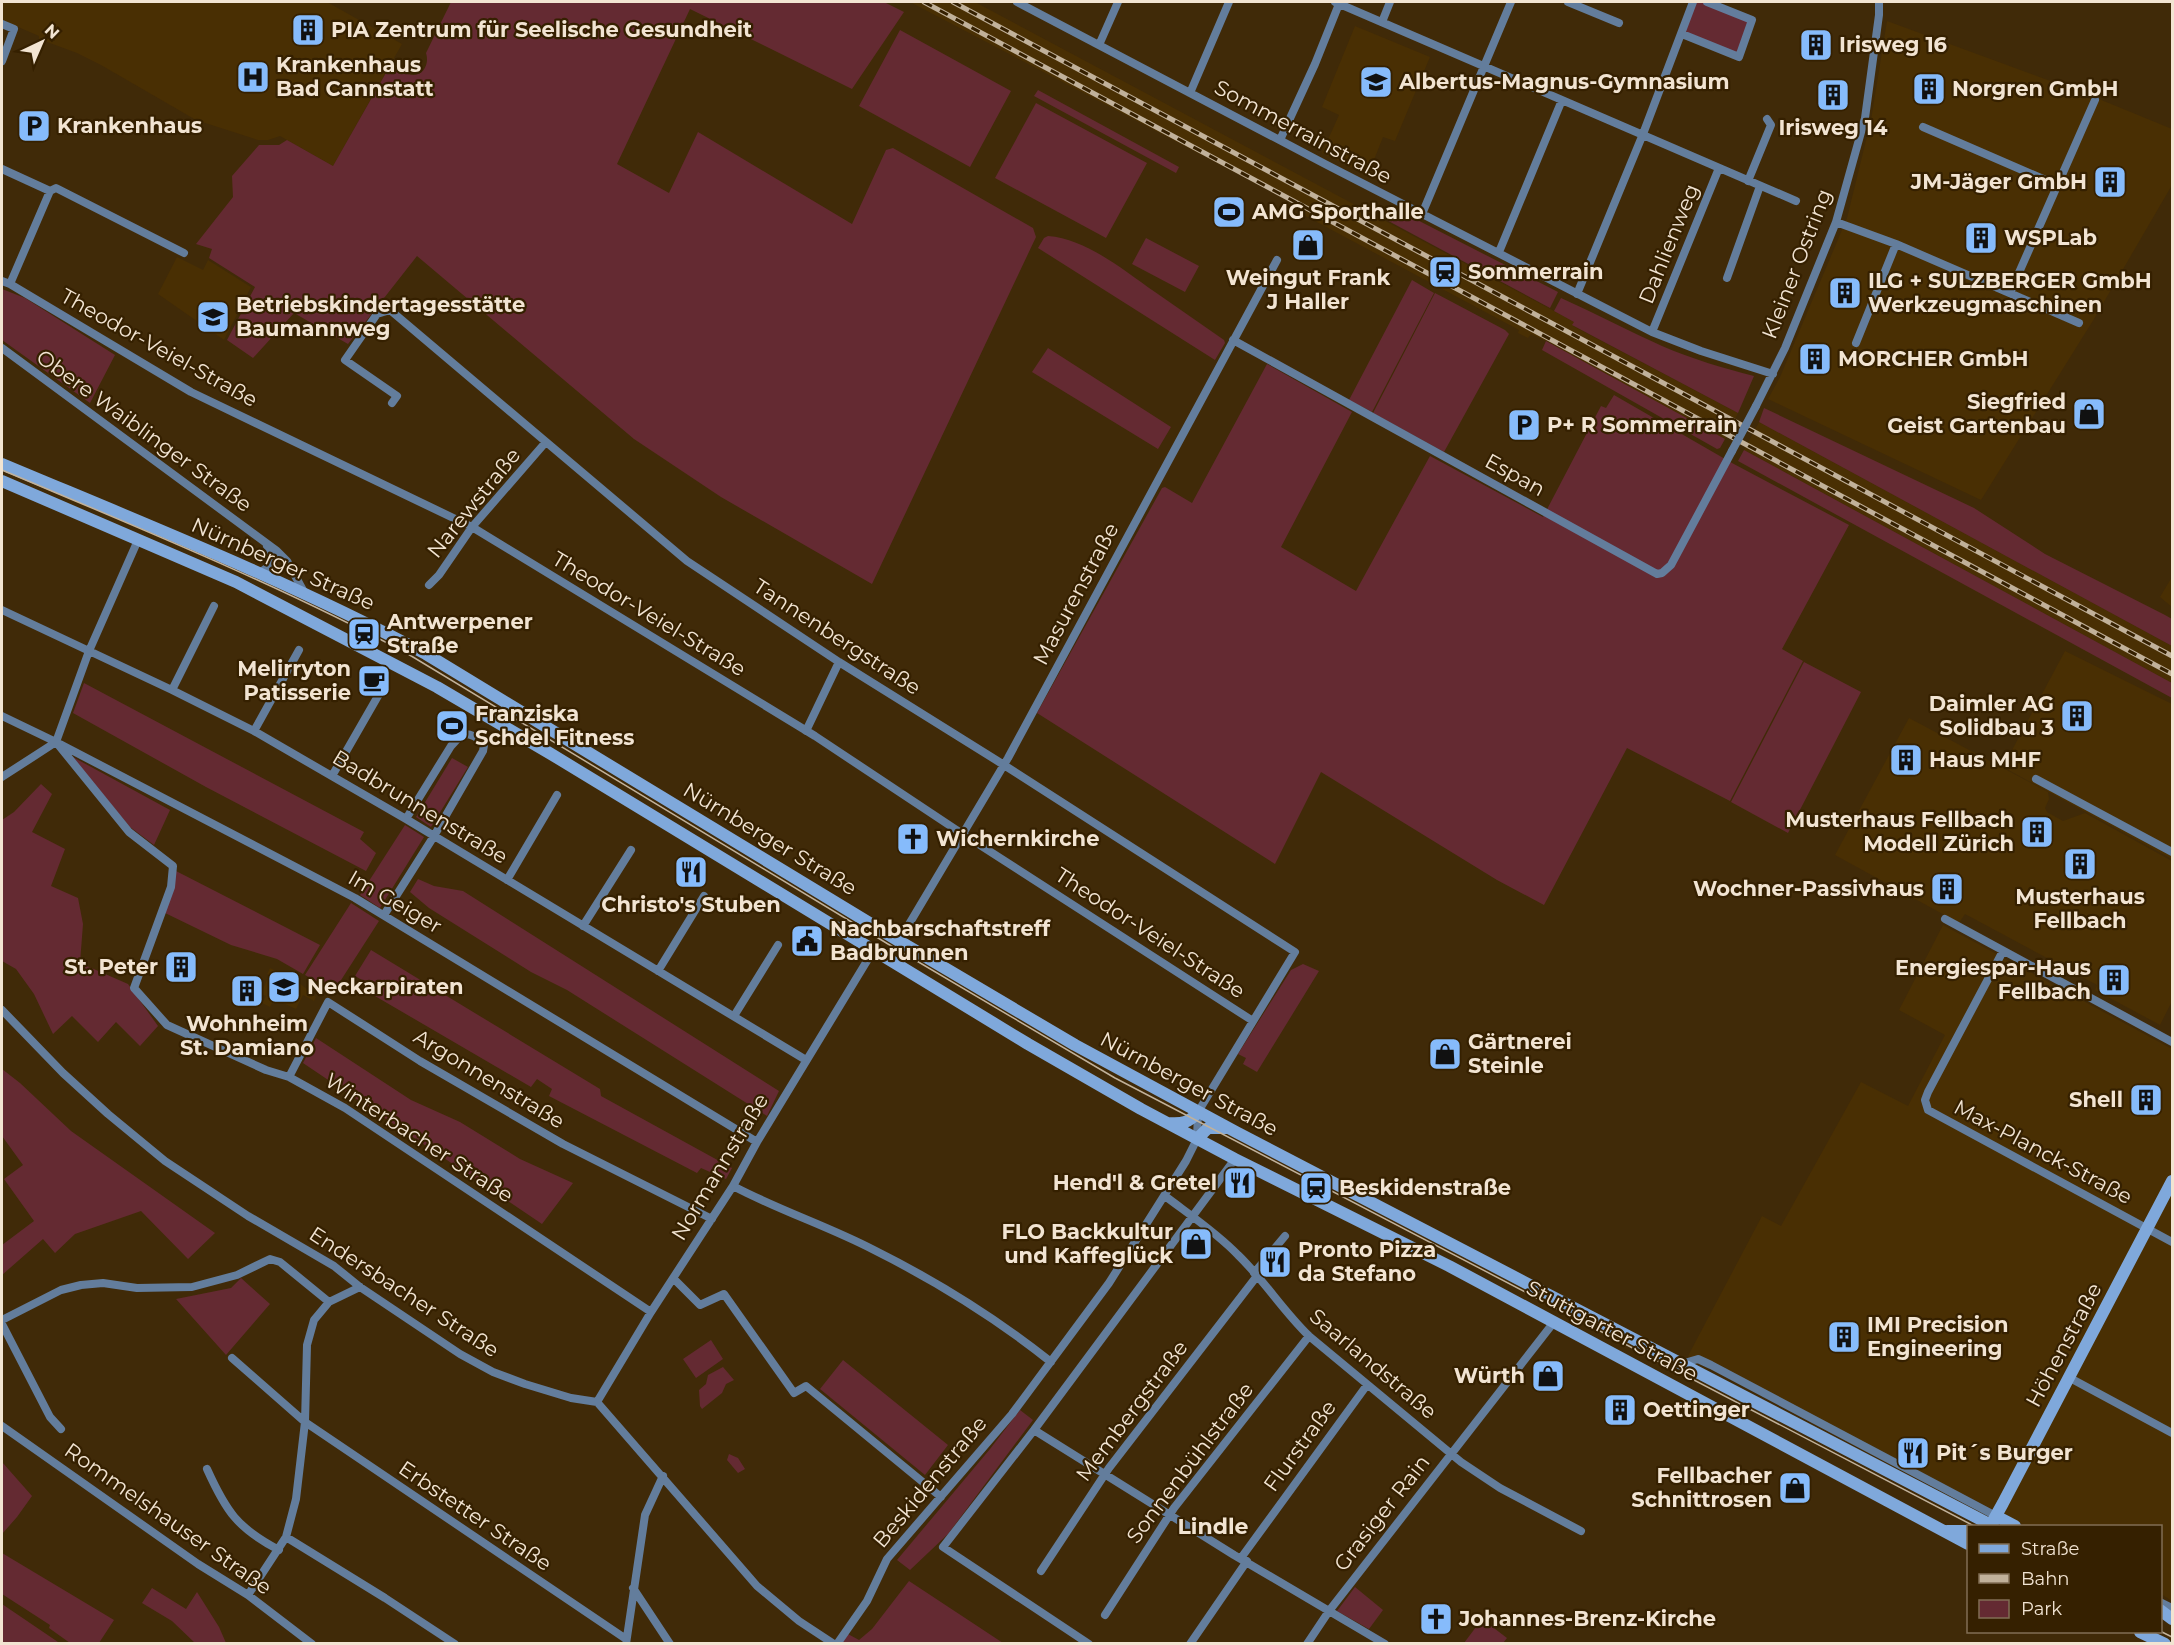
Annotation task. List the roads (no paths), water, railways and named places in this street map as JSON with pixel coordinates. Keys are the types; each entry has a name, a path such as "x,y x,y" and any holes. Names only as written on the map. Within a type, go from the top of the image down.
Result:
{"main road":[{"name":"Nürnberger Straße","path":"2,464 304,593 426,654 1075,1045 1230,1129 1571,1306"},
{"name":"Nürnberger Straße","path":"2,481 236,582 437,687 1049,1056 1235,1159"},
{"path":"1165,1122 1179,1124 1187,1122 1198,1112"},
{"path":"1197,1139 1208,1128 1230,1129"},
{"name":"Stuttgarter Straße","path":"1235,1159 1440,1261 1967,1543"},
{"name":"Höhenstraße","path":"1991,1524 2070,1378 2172,1180"},
{"name":"Stuttgarter Straße","path":"1571,1306 1991,1524"},
{"path":"1946,1531 1967,1532"},
{"path":"2142,1633 2165,1644"}],"street":[{"name":"Sommerrainstraße","path":"1017,2 1652,332 1701,351 1773,374"},
{"path":"1099,45 1118,2"},
{"path":"1190,93 1229,2"},
{"path":"1382,22 1390,2"},
{"path":"1422,214 1511,2"},
{"path":"1568,2 1619,23"},
{"path":"1577,294 1643,134 1693,2"},
{"path":"1683,33 1739,57 1752,20 1707,2"},
{"name":"Kleiner Ostring","path":"1730,454 1773,374 1831,239 1864,118 1879,2"},
{"path":"1280,140 1315,64 1337,3 1796,201"},
{"path":"2,24 14,29 2,61"},
{"path":"1499,252 1562,100"},
{"path":"2010,293 2095,100"},
{"path":"1749,181 1771,125 1767,119"},
{"path":"1923,127 2057,185"},
{"name":"Dahlienweg","path":"1652,332 1719,168"},
{"path":"2,169 50,191"},
{"path":"1727,278 1760,186"},
{"path":"6,282 50,191 56,188 184,253"},
{"path":"1836,222 1896,244 2079,323"},
{"path":"1856,343 1896,244"},
{"name":"Masurenstraße","path":"899,941 1004,765 1276,260"},
{"name":"Theodor-Veiel-Straße","path":"6,282 191,392 472,527 806,731 1253,1021"},
{"name":"Tannenbergstraße","path":"392,403 397,396 345,360 377,314 390,310 687,561 839,662 1295,952 1253,1021"},
{"name":"Espan","path":"1233,340 1657,574 1662,573 1671,565 1730,454"},
{"name":"Obere Waiblinger Straße","path":"2,348 265,543 287,561 304,593"},
{"name":"Narewstraße","path":"429,585 439,575 472,527 545,443"},
{"path":"2,777 56,742 89,651 138,540"},
{"path":"259,573 269,568 273,559 272,552 265,543"},
{"path":"172,690 214,606"},
{"name":"Badbrunnenstraße","path":"2,610 172,690 254,732 406,819 806,1060"},
{"path":"254,732 299,650"},
{"path":"806,731 839,662"},
{"path":"332,776 382,690"},
{"name":"Im Geiger","path":"2,716 355,898 757,1142"},
{"path":"384,915 434,836 483,751 484,745 473,735 462,734 451,746 406,819"},
{"name":"Winterbacher Straße","path":"56,742 129,832 173,866 171,886 134,988 167,1025 266,1070 289,1077 345,1108 651,1312"},
{"path":"2036,779 2172,852"},
{"path":"507,880 557,795"},
{"path":"583,926 631,850"},
{"path":"658,971 704,896"},
{"path":"1945,919 2172,1042"},
{"path":"734,1016 778,945"},
{"name":"Normannstraße","path":"597,1402 651,1312 733,1186 757,1142 873,951"},
{"name":"Max-Planck-Straße","path":"2003,951 1928,1092 1925,1100 1928,1110 2172,1242"},
{"name":"Argonnenstraße","path":"289,1077 328,1002 420,1061 563,1144 712,1219"},
{"name":"Endersbacher Straße","path":"2,1010 63,1073 165,1161 248,1216 334,1266 360,1287 460,1354 493,1372 571,1398 597,1402"},
{"path":"1197,1139 1198,1112 1253,1021"},
{"name":"Beskidenstraße","path":"835,1644 867,1601 887,1559 1012,1414 1104,1291 1165,1196 1197,1139"},
{"path":"1089,1644 943,1547 1034,1430 1235,1159"},
{"path":"733,1186 841,1234 920,1274 968,1304 1051,1362"},
{"name":"Saarlandstraße","path":"1165,1196 1220,1238 1256,1274 1291,1318 1309,1336 1452,1454 1500,1488 1581,1530"},
{"name":"Membergstraße","path":"1041,1571 1105,1474 1285,1236"},
{"path":"61,1429 50,1417 2,1322 61,1290 103,1282 137,1288 192,1287 237,1275 270,1259 280,1262 329,1302"},
{"path":"673,1278 700,1305 724,1294 794,1393 806,1386 941,1497"},
{"path":"248,1595 286,1537 296,1499 305,1422 307,1346 314,1320 329,1302 360,1287"},
{"name":"Grasiger Rain","path":"1307,1644 1329,1611 1554,1322"},
{"name":"Sonnenbühlstraße","path":"1105,1615 1169,1515 1309,1336"},
{"name":"Erbstetter Straße","path":"232,1358 305,1422 626,1641"},
{"path":"2070,1378 2172,1433"},
{"name":"Flurstraße","path":"1190,1644 1244,1560 1367,1385"},
{"path":"597,1402 757,1586 799,1622 835,1644"},
{"name":"Rommelshauser Straße","path":"2,1426 189,1558 248,1595 312,1644"},
{"path":"1034,1430 1169,1515 1385,1644"},
{"path":"207,1469 223,1502 235,1520 255,1538 279,1550"},
{"path":"626,1641 645,1515 663,1476"},
{"path":"286,1537 455,1644"},
{"path":"633,1588 670,1644"}],"tram line":[{"path":"2,470 258,580 408,654 888,944 1115,1078 1972,1525"},
{"path":"2162,1632 2172,1637"}],"railway":[{"path":"924,2 2172,674"},
{"path":"953,2 2172,656"}],"place":[{"name":"PIA Zentrum für Seelische Gesundheit","path":"308,30"},
{"name":"Irisweg 16","path":"1816,45"},
{"name":"Krankenhaus Bad Cannstatt","path":"253,77"},
{"name":"Albertus-Magnus-Gymnasium","path":"1376,82"},
{"name":"Norgren GmbH","path":"1929,89"},
{"name":"Irisweg 14","path":"1833,95"},
{"name":"Krankenhaus","path":"34,126"},
{"name":"JM-Jäger GmbH","path":"2110,182"},
{"name":"AMG Sporthalle","path":"1229,212"},
{"name":"WSPLab","path":"1981,238"},
{"name":"Weingut Frank J Haller","path":"1308,245"},
{"name":"Sommerrain","path":"1445,272"},
{"name":"ILG + SULZBERGER GmbH Werkzeugmaschinen","path":"1845,293"},
{"name":"Betriebskindertagesstätte Baumannweg","path":"213,317"},
{"name":"MORCHER GmbH","path":"1815,359"},
{"name":"Siegfried Geist Gartenbau","path":"2089,414"},
{"name":"P+ R Sommerrain","path":"1524,425"},
{"name":"Antwerpener Straße","path":"364,634"},
{"name":"Melirryton Patisserie","path":"374,681"},
{"name":"Daimler AG Solidbau 3","path":"2077,716"},
{"name":"Franziska Schdel Fitness","path":"452,726"},
{"name":"Haus MHF","path":"1906,760"},
{"name":"Musterhaus Fellbach Modell Zürich","path":"2037,832"},
{"name":"Wichernkirche","path":"913,839"},
{"name":"Musterhaus Fellbach","path":"2080,864"},
{"name":"Christo's Stuben","path":"691,872"},
{"name":"Wochner-Passivhaus","path":"1947,889"},
{"name":"Nachbarschaftstreff Badbrunnen","path":"807,941"},
{"name":"St. Peter","path":"181,967"},
{"name":"Energiespar-Haus Fellbach","path":"2114,980"},
{"name":"Neckarpiraten","path":"284,987"},
{"name":"Wohnheim St. Damiano","path":"247,991"},
{"name":"Gärtnerei Steinle","path":"1445,1054"},
{"name":"Shell","path":"2146,1100"},
{"name":"Hend'l & Gretel","path":"1240,1183"},
{"name":"Beskidenstraße","path":"1316,1188"},
{"name":"FLO Backkultur und Kaffeglück","path":"1196,1244"},
{"name":"Pronto Pizza da Stefano","path":"1275,1262"},
{"name":"IMI Precision Engineering","path":"1844,1337"},
{"name":"Würth","path":"1548,1376"},
{"name":"Oettinger","path":"1620,1410"},
{"name":"Pit´s Burger","path":"1913,1453"},
{"name":"Fellbacher Schnittrosen","path":"1795,1488"},
{"name":"Johannes-Brenz-Kirche","path":"1436,1619"}],"district":[{"name":"Lindle","path":"1213,1526"}]}
